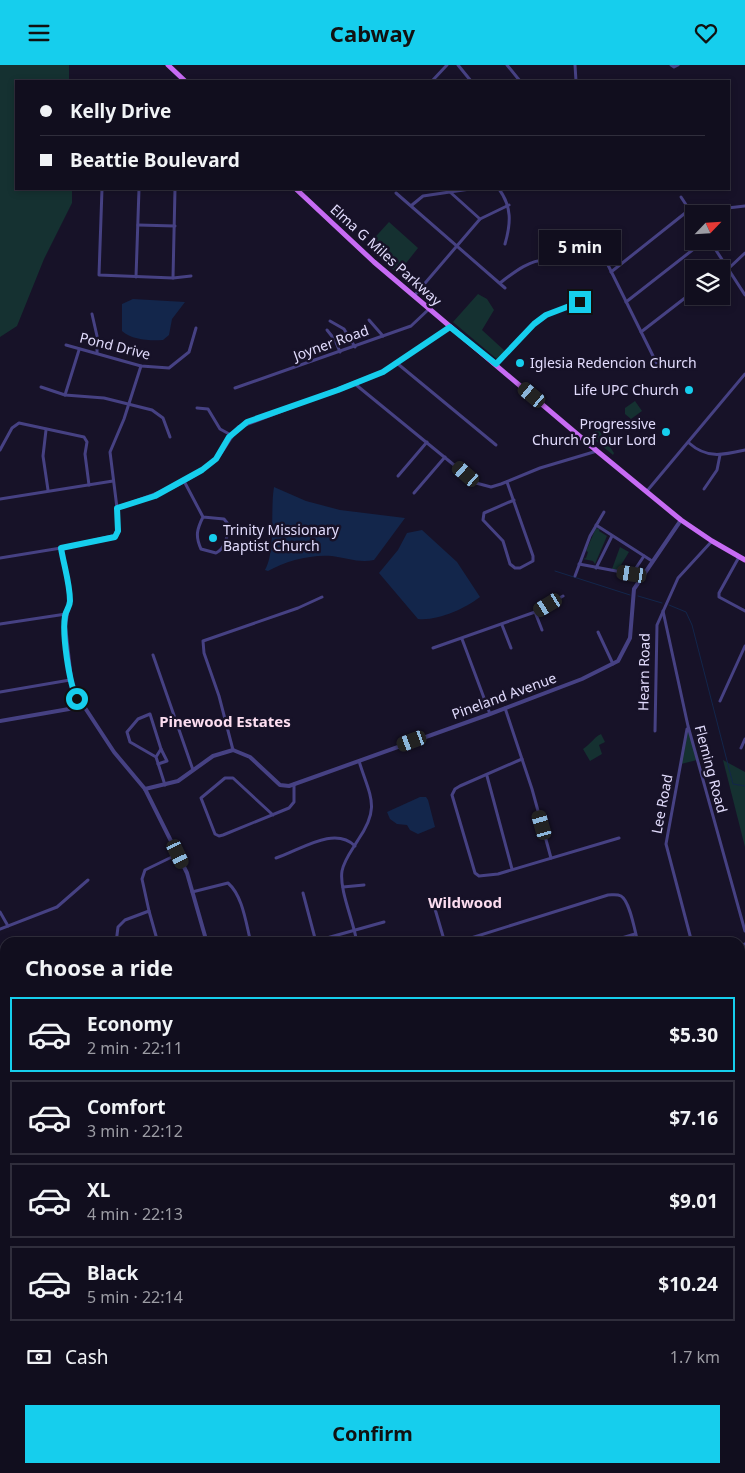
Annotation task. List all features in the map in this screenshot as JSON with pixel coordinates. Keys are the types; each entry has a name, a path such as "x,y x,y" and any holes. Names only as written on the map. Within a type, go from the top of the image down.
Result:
{"main road":[{"path":"168,65 184,80"},
{"name":"Elma G Miles Parkway","path":"297,190 362,252 597,451 681,520 742,558"}],"street":[{"path":"433,80 447,65"},
{"path":"458,65 470,80"},
{"path":"507,65 519,80"},
{"path":"575,65 576,80"},
{"path":"672,65 674,67 678,65"},
{"path":"102,190 99,275 174,278 191,276"},
{"path":"136,277 139,190"},
{"path":"174,278 175,190"},
{"path":"412,205 423,196 463,190"},
{"path":"500,190 508,205 510,223 505,244"},
{"path":"450,192 480,219"},
{"path":"396,193 506,288"},
{"path":"681,197 686,205"},
{"path":"414,296 458,247 480,219 508,205"},
{"path":"730,208 745,206"},
{"path":"611,272 685,213"},
{"path":"138,225 175,226"},
{"path":"626,302 692,250"},
{"path":"730,267 745,253"},
{"path":"500,283 516,271 540,259 547,260"},
{"path":"605,259 657,364"},
{"path":"730,272 745,295"},
{"path":"641,332 685,298"},
{"path":"496,364 534,324 546,315 580,302"},
{"name":"Joyner Road","path":"235,388 416,324 429,309"},
{"path":"92,314 97,336 97,353"},
{"path":"369,320 383,336"},
{"path":"330,321 344,329 354,347"},
{"path":"117,508 155,496 184,481 216,459 231,435 247,422 355,384 398,364 450,327"},
{"name":"Pond Drive","path":"66,345 141,366 169,368 189,352 196,328"},
{"path":"327,330 335,340 340,352"},
{"path":"65,395 79,350"},
{"path":"398,364 496,445"},
{"path":"0,558 115,537 118,531 117,508 110,452 124,419 141,366"},
{"path":"647,491 745,374"},
{"path":"355,384 483,487 491,487 543,467 597,451"},
{"path":"41,387 65,395 104,398 158,412 170,437"},
{"path":"197,408 208,409 220,429 231,435"},
{"path":"0,450 15,425 24,423 86,439 85,454 89,485"},
{"path":"46,430 42,455 48,490"},
{"path":"398,476 427,442"},
{"path":"689,443 704,453 720,455 745,451"},
{"path":"704,489 717,470 720,455"},
{"path":"414,493 445,457"},
{"path":"0,499 113,481"},
{"path":"184,481 203,517"},
{"path":"508,481 533,556 533,561 520,569 514,568 510,564 503,541 483,520 484,513 489,509 514,500"},
{"path":"575,576 596,525 604,512"},
{"path":"203,517 224,519 228,524 225,543 221,551 216,553 200,549 196,531 203,517"},
{"path":"598,632 613,665 622,656 630,639 634,589 681,520"},
{"path":"596,525 652,561"},
{"path":"596,568 612,536"},
{"name":"Hearn Road","path":"655,731 656,625 678,578 712,541"},
{"path":"61,548 70,595 70,606 66,614 70,680 80,704 118,758 145,789 178,854 205,937"},
{"path":"579,564 632,574 644,556"},
{"path":"742,558 719,593 719,597 745,611"},
{"path":"433,648 535,612 563,595"},
{"path":"233,750 202,645 206,639 298,609 322,597"},
{"name":"Fleming Road","path":"663,611 688,726 745,931"},
{"path":"535,612 542,630"},
{"path":"0,624 66,614"},
{"path":"502,625 511,648"},
{"path":"462,639 490,714"},
{"path":"720,701 745,646"},
{"path":"153,655 193,770"},
{"name":"Pineland Avenue","path":"294,784 490,714 613,665"},
{"path":"0,692 70,680"},
{"path":"0,721 69,709 80,704"},
{"path":"505,708 551,858"},
{"path":"158,764 167,761 161,749 150,714 138,719 127,732 130,742 156,757 158,764 165,785"},
{"name":"Lee Road","path":"688,726 666,844 690,937"},
{"path":"741,748 745,739"},
{"path":"156,757 161,749"},
{"path":"145,789 178,781 221,752 233,750 250,757 280,785 294,784 294,802 290,808 273,815 218,836 214,834 201,798 225,777 233,778 273,815"},
{"path":"522,759 455,789 452,795 475,873 485,876 619,838"},
{"path":"356,937 343,887 342,872 372,816 372,804 358,761"},
{"path":"487,776 512,869"},
{"path":"276,858 330,839 341,838 355,846"},
{"path":"156,937 142,879 145,870 178,854"},
{"path":"0,929 57,907 88,880"},
{"path":"192,892 228,883 232,886 238,897 249,937"},
{"path":"343,887 364,885"},
{"path":"303,893 315,937"},
{"path":"474,937 608,895 623,897 628,906 637,937"},
{"path":"435,909 443,937"},
{"path":"115,937 121,923 149,911"},
{"path":"0,912 8,926"},
{"path":"334,937 384,922"},
{"path":"626,937 636,934"}],"green space":[{"path":"0,65 69,65 69,80 15,80 15,190 72,190 72,203 44,259 17,326 0,337"},
{"path":"389,222 418,248 403,267 395,271 368,245"},
{"path":"478,294 487,299 494,310 482,330 506,352 498,360 453,322"},
{"path":"635,401 642,411 631,419 625,414 625,408"},
{"path":"598,429 614,453 613,455 590,436"},
{"path":"596,528 600,529 599,531 607,536 595,564 593,561 583,559 586,558 588,552 586,551"},
{"path":"620,547 629,552 618,570 612,569"},
{"path":"687,731 689,731 697,760 681,764"},
{"path":"601,734 605,742 599,745 602,754 590,761 583,749"},
{"path":"723,760 745,772 745,847"}],"water":[{"path":"133,299 185,302 172,319 169,335 163,340 147,340 136,338 122,331 122,304"},
{"path":"274,487 306,501 340,510 405,518 374,560 358,561 332,556 316,556 290,561 268,571 265,570 272,541"},
{"path":"422,530 457,562 480,597 466,606 442,616 418,619 379,573 398,550 407,533"},
{"path":"420,797 426,797 428,800 435,827 418,834 410,830 407,825 397,824 390,819 387,812"}],"waterway":[{"path":"555,571 630,595"},
{"path":"638,596 662,603"},
{"path":"669,605 686,612 692,625 733,784 745,786"}],"place":[{"name":"Iglesia Redencion Church","path":"520,363"},
{"name":"Life UPC Church","path":"689,390"},
{"name":"Progressive Church of our Lord","path":"666,432"},
{"name":"Trinity Missionary Baptist Church","path":"213,538"}],"district":[{"name":"Pinewood Estates","path":"225,722"},
{"name":"Wildwood","path":"465,903"}],"route":[{"path":"77,699 70,680 65,626 66,614 70,606 70,595 61,548 115,537 118,531 117,508 155,496 182,483 202,470 216,459 229,437 247,422 383,372 398,364 450,327 496,364 534,324 546,315 580,302"}]}
